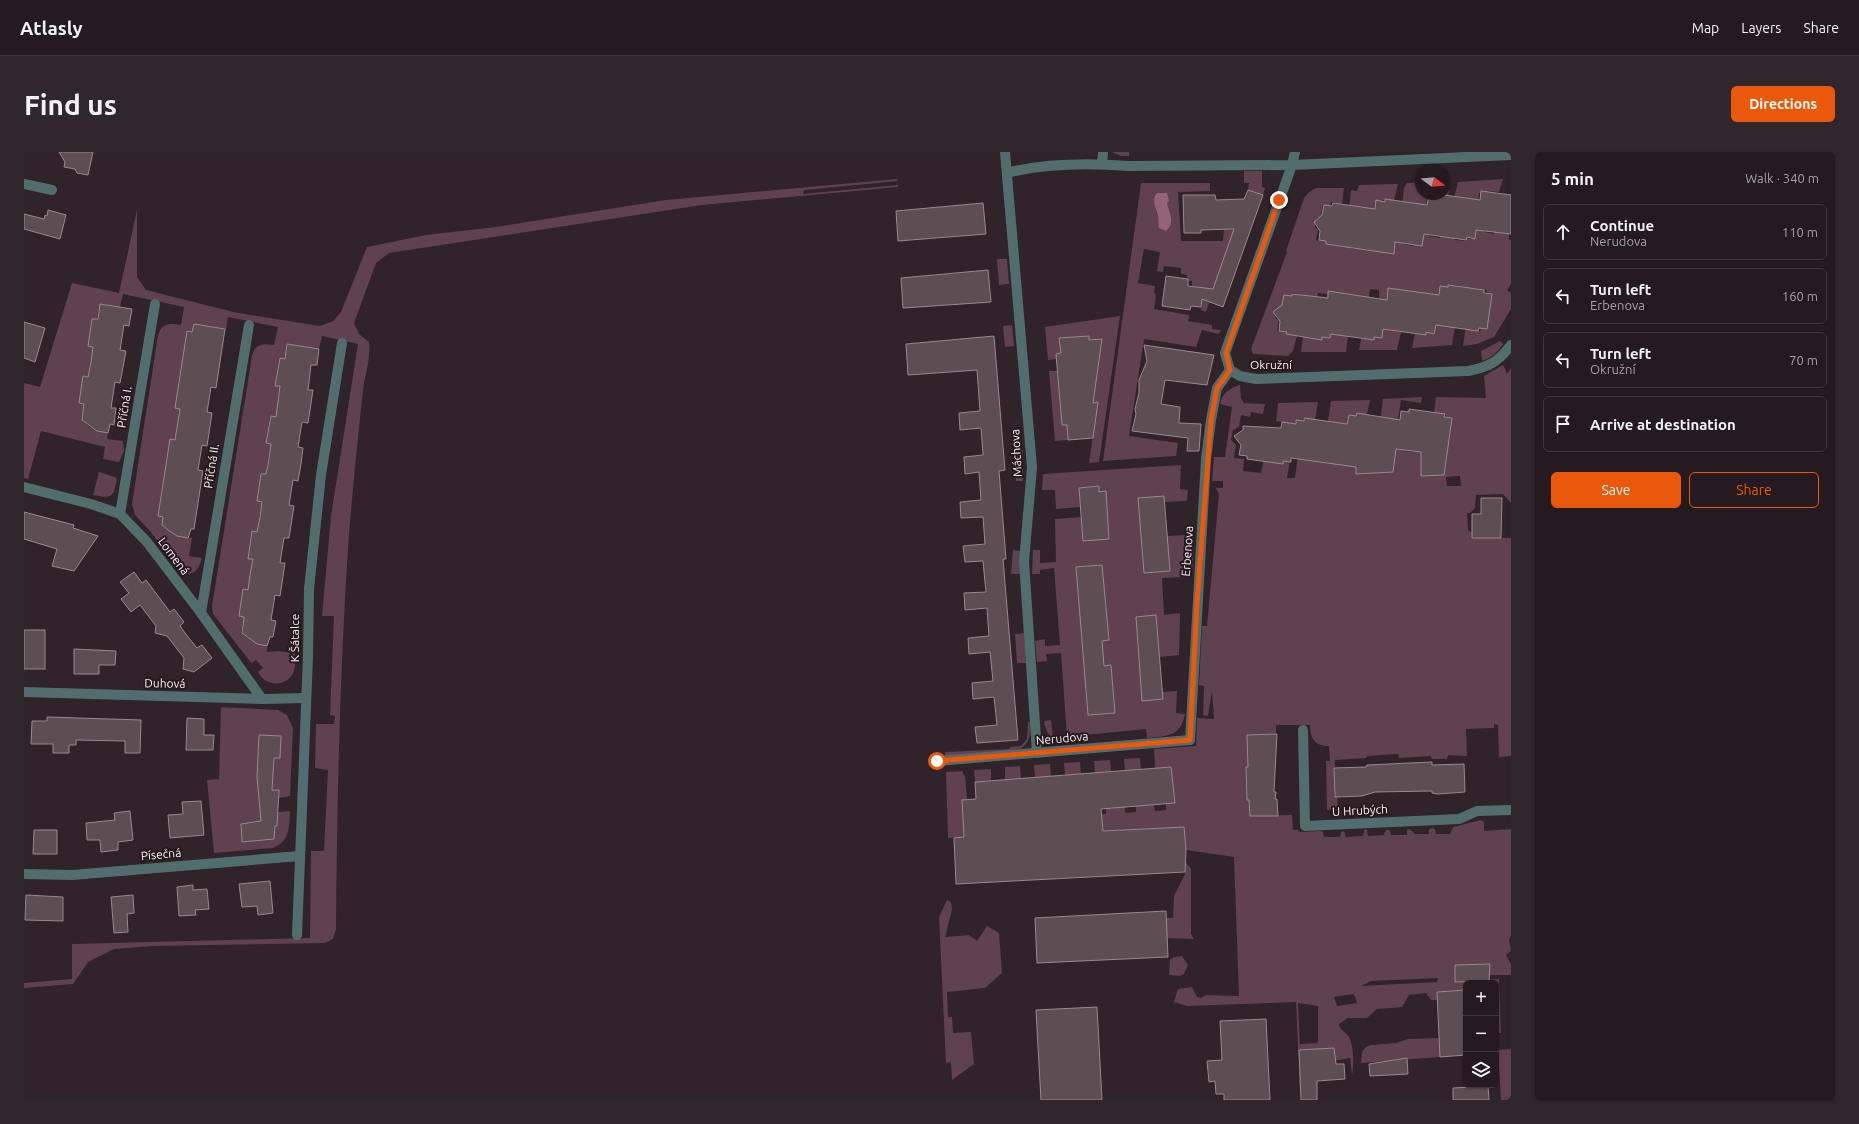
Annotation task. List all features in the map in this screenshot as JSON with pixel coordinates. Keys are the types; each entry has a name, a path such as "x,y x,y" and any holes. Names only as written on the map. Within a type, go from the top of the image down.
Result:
{"street":[{"name":"Máchova","path":"1005,152 1032,467 1024,562 1037,753"},
{"path":"1102,164 1103,152"},
{"path":"1230,370 1226,353 1292,165 1295,152"},
{"path":"1006,173 1031,167 1102,164 1128,166 1292,165 1511,155"},
{"path":"24,184 52,190"},
{"name":"Příčná I.","path":"120,514 154,304"},
{"name":"Příčná II.","path":"200,613 249,325"},
{"name":"K Šátalce","path":"297,935 308,656 308,588 314,531 342,343"},
{"name":"Okružní","path":"1230,370 1240,376 1256,378 1468,371 1483,368 1499,359 1511,345"},
{"name":"Erbenova","path":"1190,740 1197,602 1211,420 1217,388 1230,370"},
{"name":"Lomená","path":"24,487 91,504 120,514 147,542 262,699"},
{"name":"Duhová","path":"24,692 262,699 306,698"},
{"name":"U Hrubých","path":"1303,730 1305,826 1459,819 1477,811 1511,810"},
{"name":"Nerudova","path":"937,761 1190,740"},
{"name":"Písečná","path":"24,874 72,875 300,856"}],"shaded area":[{"path":"1112,152 1129,152 1129,156 1121,156"},
{"path":"1244,171 1262,171 1262,187 1265,188 1263,195 1248,190 1249,183 1244,183"},
{"path":"897,179 898,181 804,190 803,194 898,185 898,187 702,205 389,253 376,263 354,323 359,334 369,342 369,360 363,390 349,534 343,632 337,830 336,929 333,939 325,943 153,946 114,949 88,962 73,984 24,988 24,983 72,979 72,944 310,938 311,851 324,851 328,770 315,768 316,724 334,724 335,716 330,715 334,616 322,616 331,516 358,344 322,336 319,349 287,344 285,359 279,359 275,385 280,386 276,417 270,416 266,443 271,444 266,474 261,474 257,501 262,502 257,532 252,532 248,558 253,559 248,590 243,589 239,616 244,617 241,632 245,633 244,635 252,641 267,646 267,652 278,651 295,653 293,673 284,682 269,682 261,676 258,672 263,668 256,660 252,663 249,660 213,614 212,606 252,356 255,349 260,345 274,345 278,327 228,317 226,329 194,324 192,332 188,331 175,408 180,409 175,440 170,439 158,515 163,517 162,524 165,525 164,527 167,530 178,535 192,538 189,556 202,558 198,568 193,572 183,574 150,531 135,515 132,504 158,335 164,326 173,324 181,325 184,307 123,294 120,307 100,304 97,319 92,319 88,346 93,347 88,377 83,376 79,403 84,404 82,419 85,420 84,422 92,428 108,433 107,439 123,441 124,451 119,462 103,459 105,447 41,431 28,479 24,478 24,383 40,387 72,283 119,293 137,210 137,277 146,290 233,312 320,326 333,321 341,312 367,247 426,235 496,227 666,200"},
{"path":"1503,179 1499,192 1489,191 1488,194 1479,193 1478,204 1453,202 1458,182"},
{"path":"1141,183 1210,183 1210,191 1178,192 1181,241 1223,241 1224,230 1234,230 1206,312 1201,310 1203,288 1192,286 1192,281 1187,280 1187,275 1181,274 1181,268 1164,266 1163,272 1157,271 1160,252 1144,249 1138,283 1155,286 1154,293 1156,294 1154,309 1189,315 1188,321 1212,325 1212,329 1221,330 1219,334 1202,330 1196,347 1144,339 1129,436 1178,443 1176,456 1103,461"},
{"path":"1407,183 1415,183 1415,200 1427,200 1426,208 1402,206 1404,188"},
{"path":"1398,184 1394,201 1383,200 1382,203 1375,202 1374,213 1349,209 1351,190 1357,191 1359,185"},
{"path":"1316,188 1344,188 1342,204 1331,202 1330,206 1323,205 1320,218 1315,221 1315,228 1318,229 1316,240 1326,241 1326,244 1336,246 1336,243 1351,245 1352,249 1360,249 1361,245 1370,240 1403,241 1403,244 1413,246 1422,231 1430,232 1429,236 1440,238 1441,234 1455,236 1455,240 1465,241 1466,238 1472,239 1474,227 1484,228 1484,232 1494,234 1495,230 1509,231 1509,240 1511,240 1511,284 1507,290 1511,293 1511,309 1494,337 1477,344 1463,346 1466,325 1469,329 1480,331 1492,294 1486,292 1487,290 1474,288 1473,291 1461,289 1461,286 1440,286 1438,297 1388,291 1386,302 1380,301 1379,290 1370,289 1369,297 1327,299 1327,294 1318,293 1317,297 1302,298 1302,295 1292,293 1292,296 1284,296 1281,309 1275,314 1276,319 1279,319 1277,331 1287,332 1286,334 1297,336 1293,351 1288,356 1253,354 1251,349 1287,252 1286,251 1304,198 1309,192"},
{"path":"1157,193 1167,193 1169,201 1167,203 1171,225 1166,231 1159,228 1154,201"},
{"path":"997,259 1007,259 1009,284 999,285"},
{"path":"1120,316 1099,462 1089,463 1098,402 1093,403 1102,340 1089,340 1088,336 1060,338 1061,353 1056,354 1056,359 1048,360 1045,327"},
{"path":"1434,320 1455,327 1452,345 1412,348 1415,334 1426,335 1426,332 1432,333"},
{"path":"1012,325 1014,346 1005,347 1003,326"},
{"path":"1382,325 1389,330 1401,332 1397,350 1359,350 1362,334 1363,338 1373,340 1374,337 1380,337"},
{"path":"1331,331 1348,336 1346,352 1301,352 1303,335 1321,340 1322,337"},
{"path":"1500,341 1503,344 1499,350 1482,361 1481,351"},
{"path":"1503,365 1507,374 1511,368 1511,503 1503,494 1476,495 1475,508 1470,513 1467,513 1468,530 1479,538 1511,538 1511,756 1499,757 1498,725 1494,724 1494,728 1466,729 1467,756 1448,755 1447,759 1432,759 1431,756 1399,758 1398,754 1335,760 1334,796 1337,796 1338,809 1327,810 1326,761 1330,761 1329,746 1320,745 1314,741 1311,734 1310,725 1276,725 1276,734 1248,735 1248,767 1246,768 1247,800 1249,800 1250,816 1292,815 1293,830 1298,830 1299,832 1321,831 1323,832 1324,837 1340,837 1341,832 1344,831 1346,837 1363,836 1364,830 1367,830 1368,836 1384,835 1387,829 1390,831 1391,835 1407,835 1407,830 1410,829 1415,834 1429,834 1429,829 1432,828 1435,829 1436,834 1450,834 1453,827 1481,820 1484,822 1484,831 1511,829 1511,935 1509,940 1511,951 1506,955 1511,964 1511,975 1489,975 1463,980 1456,982 1463,982 1463,990 1437,992 1437,1000 1431,1000 1426,993 1409,995 1402,1007 1377,1009 1367,1018 1348,1018 1339,1024 1340,1028 1351,1041 1353,1051 1352,1075 1350,1058 1300,1067 1300,1092 1296,1002 1187,1006 1174,1002 1178,989 1192,987 1197,997 1201,998 1206,995 1239,996 1234,857 1186,850 1183,836 1185,836 1184,827 948,838 946,772 963,771 963,775 965,775 967,800 962,800 963,819 1106,814 1106,809 1125,807 1125,813 1136,812 1136,806 1154,805 1155,811 1166,810 1166,804 1175,803 1171,767 1155,768 1154,749 1196,746 1197,718 1214,719 1212,691 1208,716 1203,715 1204,686 1199,685 1202,626 1207,626 1219,494 1216,488 1223,488 1223,481 1212,481 1214,457 1225,457 1232,407 1220,404 1225,394 1230,389 1240,385 1241,398 1244,403 1265,404 1263,414 1251,412 1250,417 1241,415 1239,427 1233,430 1231,440 1236,445 1234,458 1244,459 1243,471 1261,473 1264,458 1272,463 1281,463 1282,460 1290,461 1287,478 1295,478 1298,455 1299,459 1309,461 1310,458 1324,460 1324,463 1334,464 1335,461 1394,445 1404,447 1404,451 1414,452 1414,449 1447,453 1452,418 1446,417 1446,415 1434,413 1436,397 1486,398 1484,376","holes":["1460,476 1461,486 1447,486 1446,477","1438,978 1437,982 1361,986 1371,981","1353,994 1357,1003 1337,1006 1334,997","1298,1003 1318,1006 1318,1043 1300,1044"]},
{"path":"1049,371 1057,371 1063,386 1059,387 1060,408 1066,419 1061,420 1062,425 1067,425 1068,440 1055,441"},
{"path":"1422,397 1421,403 1401,400 1397,425 1380,421 1383,399"},
{"path":"1370,400 1366,419 1347,419 1346,426 1328,421 1331,401"},
{"path":"1318,402 1315,420 1303,418 1302,421 1296,420 1295,427 1288,423 1276,421 1278,403"},
{"path":"1015,450 1023,450 1023,481 1016,481"},
{"path":"1181,465 1180,489 1188,490 1187,501 1164,502 1164,496 1138,498 1144,573 1170,571 1167,536 1185,535 1184,545 1194,546 1192,572 1182,571 1182,577 1162,578 1164,615 1180,613 1179,655 1160,657 1156,616 1136,617 1142,700 1162,692 1177,691 1176,713 1185,714 1180,727 1172,734 1147,738 1146,729 1075,736 1075,743 1063,743 1054,739 1050,736 1045,727 1044,721 1051,720 1053,738 1067,737 1061,653 1046,654 1047,661 1037,662 1035,641 1045,639 1045,646 1060,645 1054,568 1040,570 1040,574 1032,574 1033,550 1040,550 1040,563 1056,562 1055,519 1081,517 1083,541 1109,538 1105,491 1099,492 1098,486 1079,488 1080,507 1056,509 1055,490 1042,490 1043,474","holes":["1102,565 1109,640 1083,642 1076,567","1104,660 1104,666 1111,665 1115,713 1084,662"]},
{"path":"99,472 117,479 114,492 110,496 105,497 93,495"},
{"path":"1013,550 1021,551 1020,574 1011,574"},
{"path":"1024,633 1026,663 1017,663 1015,634"},
{"path":"221,707 278,710 287,715 293,728 290,796 279,798 279,790 259,790 261,822 241,824 242,841 277,826 278,812 290,811 289,828 286,838 283,842 273,848 214,853 207,780 219,779"},
{"path":"1028,722 1030,722 1030,730 1028,741 1024,747 1020,749 945,756 945,752 1009,749 1010,747 1021,746 1027,739"},
{"path":"1140,758 1141,770 1125,770 1124,759"},
{"path":"1110,760 1111,771 1095,773 1094,761"},
{"path":"1080,762 1081,774 1065,775 1064,763"},
{"path":"1050,764 1051,776 1035,777 1034,765"},
{"path":"1020,766 1021,778 1005,779 1005,767"},
{"path":"991,769 991,780 975,782 974,770"},
{"path":"1184,860 1191,869 1191,934 1194,939 1166,938 1165,918 1173,918 1174,896 1185,874"},
{"path":"947,900 951,902 952,909 945,937 969,935 977,941 987,926 999,933 1002,973 985,988 947,992 948,1017 952,1017 953,1033 971,1032 974,1064 952,1080 951,1062 946,1063 939,917"},
{"path":"1182,956 1188,965 1184,974 1180,976 1169,975 1170,960 1174,957"},
{"path":"1499,979 1501,1033 1499,1033 1499,980 1485,980"},
{"path":"1439,1038 1440,1057 1361,1063 1362,1052 1366,1047 1371,1045 1396,1043 1408,1039"},
{"path":"1511,1049 1511,1100 1501,1100 1499,1050"}],"building":[{"path":"59,152 93,152 88,175 77,173 75,169 64,167 65,162"},
{"path":"1248,190 1263,195 1223,307 1202,299 1201,307 1191,306 1190,310 1162,306 1166,276 1188,279 1188,286 1213,289 1234,229 1201,230 1201,233 1184,233 1183,195 1215,195 1216,200 1244,199"},
{"path":"1481,191 1511,195 1511,234 1476,230 1475,239 1467,237 1466,240 1424,234 1422,246 1395,242 1394,254 1326,244 1326,241 1319,240 1320,231 1314,222 1322,215 1324,205 1332,206 1333,203 1375,209 1376,200 1385,202 1385,199 1427,205 1428,200 1451,200 1451,196 1480,200"},
{"path":"983,203 986,234 898,241 896,211"},
{"path":"48,210 66,215 60,239 24,229 24,214 44,219 45,215 47,216"},
{"path":"988,270 991,302 903,308 901,278"},
{"path":"1448,285 1484,290 1484,293 1492,294 1487,329 1479,328 1478,331 1436,325 1434,334 1426,332 1426,335 1383,329 1382,338 1374,337 1374,340 1331,334 1330,338 1322,337 1322,340 1286,334 1287,332 1279,331 1280,321 1273,312 1282,305 1284,295 1292,296 1292,294 1328,298 1328,291 1387,300 1388,288 1439,295 1440,286 1448,287"},
{"path":"100,304 132,309 129,326 124,325 120,350 126,351 120,383 115,382 111,408 116,408 114,425 110,424 108,433 97,431 82,420 84,404 79,403 83,376 88,377 91,362 93,347 88,346 92,319 98,319"},
{"path":"24,322 45,328 35,362 24,358"},
{"path":"194,324 225,329 216,388 211,387 207,412 212,413 207,446 202,445 198,470 203,471 194,529 191,529 188,538 177,536 168,530 162,525 163,517 158,516 170,439 175,440 180,409 175,408 187,331 192,332"},
{"path":"994,336 1005,470 999,471 1006,559 1003,559 1018,740 977,743 975,727 997,725 994,697 973,699 972,683 993,681 990,652 969,654 968,638 989,636 987,608 965,610 964,593 986,592 983,561 965,562 963,546 985,544 983,517 961,518 960,502 981,500 979,472 965,474 964,457 983,455 981,428 960,430 959,413 980,411 977,370 908,375 906,344"},
{"path":"1089,336 1089,340 1102,339 1093,403 1098,402 1093,438 1068,440 1067,425 1062,425 1056,354 1061,353 1059,338"},
{"path":"287,344 319,349 317,365 311,365 308,390 313,390 308,423 302,422 298,447 303,448 301,464 298,481 293,480 289,505 294,506 289,538 284,538 280,563 285,563 280,596 275,595 271,620 276,621 273,637 270,637 267,646 257,644 242,633 244,617 239,616 243,589 248,590 253,559 248,559 252,531 257,532 260,517 262,502 257,501 261,474 266,474 269,459 271,444 266,443 271,416 276,417 280,386 275,386 280,358 285,359"},
{"path":"1144,345 1214,355 1207,385 1165,380 1161,404 1180,407 1179,423 1201,424 1199,451 1187,451 1188,438 1132,431 1139,393 1139,380 1147,361"},
{"path":"1409,409 1445,414 1444,417 1452,418 1444,475 1421,476 1421,452 1396,449 1393,472 1356,474 1356,467 1291,458 1291,462 1283,461 1283,464 1247,459 1247,456 1239,455 1241,445 1234,436 1243,430 1243,426 1281,428 1282,422 1296,424 1296,420 1304,421 1304,418 1347,424 1349,415 1356,416 1357,413 1400,420 1401,411 1409,412"},
{"path":"1099,486 1099,492 1106,491 1109,539 1083,541 1079,488"},
{"path":"1164,496 1170,571 1144,573 1138,498"},
{"path":"1481,498 1502,498 1501,538 1472,538 1472,514 1481,514"},
{"path":"24,512 74,525 73,528 98,536 74,571 52,566 57,549 24,539"},
{"path":"1102,565 1109,640 1102,641 1104,666 1111,665 1115,713 1088,715 1076,567"},
{"path":"134,572 142,583 146,580 170,612 174,609 184,622 180,626 188,637 197,648 202,645 212,658 194,672 183,669 184,658 167,636 155,633 156,626 140,605 131,612 121,599 129,593 120,582"},
{"path":"1156,615 1163,699 1142,701 1136,617"},
{"path":"24,630 45,630 45,669 24,669"},
{"path":"74,649 116,651 115,665 99,665 99,674 74,674"},
{"path":"47,717 141,720 140,753 125,753 125,741 76,740 76,745 69,745 69,753 53,753 53,744 31,744 32,721 47,721"},
{"path":"187,718 204,719 204,735 214,735 213,750 186,750"},
{"path":"1277,734 1274,792 1276,792 1275,799 1277,799 1278,816 1250,816 1249,800 1247,800 1247,735"},
{"path":"259,735 281,736 280,758 274,758 272,790 279,790 277,826 275,826 274,839 242,842 241,824 261,821 257,777"},
{"path":"1432,762 1432,765 1464,764 1465,792 1438,794 1432,793 1432,791 1375,792 1362,796 1335,797 1334,768"},
{"path":"1171,767 1175,803 1101,809 1103,831 1184,827 1186,850 1185,872 956,884 954,838 964,837 962,800 976,799 975,782"},
{"path":"201,801 204,835 170,838 168,815 183,814 182,802"},
{"path":"130,811 133,840 118,842 118,850 101,852 100,840 87,840 86,823 115,820 114,813"},
{"path":"34,830 57,830 57,854 33,854"},
{"path":"270,881 273,913 258,915 257,906 242,907 239,884"},
{"path":"193,885 193,890 207,889 209,909 195,910 196,915 179,916 177,887"},
{"path":"26,895 63,897 63,921 25,920"},
{"path":"133,895 134,913 127,914 128,932 114,933 111,897"},
{"path":"1166,911 1168,957 1037,963 1035,918"},
{"path":"1490,964 1489,980 1463,980 1463,982 1455,982 1455,965"},
{"path":"1463,990 1463,1055 1440,1057 1437,992"},
{"path":"1097,1007 1102,1100 1041,1100 1036,1010"},
{"path":"1266,1019 1270,1100 1224,1100 1224,1094 1216,1094 1215,1081 1209,1082 1207,1061 1222,1060 1220,1021"},
{"path":"1334,1048 1336,1064 1344,1064 1345,1079 1317,1081 1317,1100 1301,1100 1299,1050"},
{"path":"1407,1058 1408,1074 1370,1076 1369,1064"},
{"path":"1453,1088 1488,1088 1489,1100 1453,1100"}],"route":[{"path":"937,761 1190,740 1206,459 1211,420 1217,388 1230,370 1226,353 1279,200"}]}
